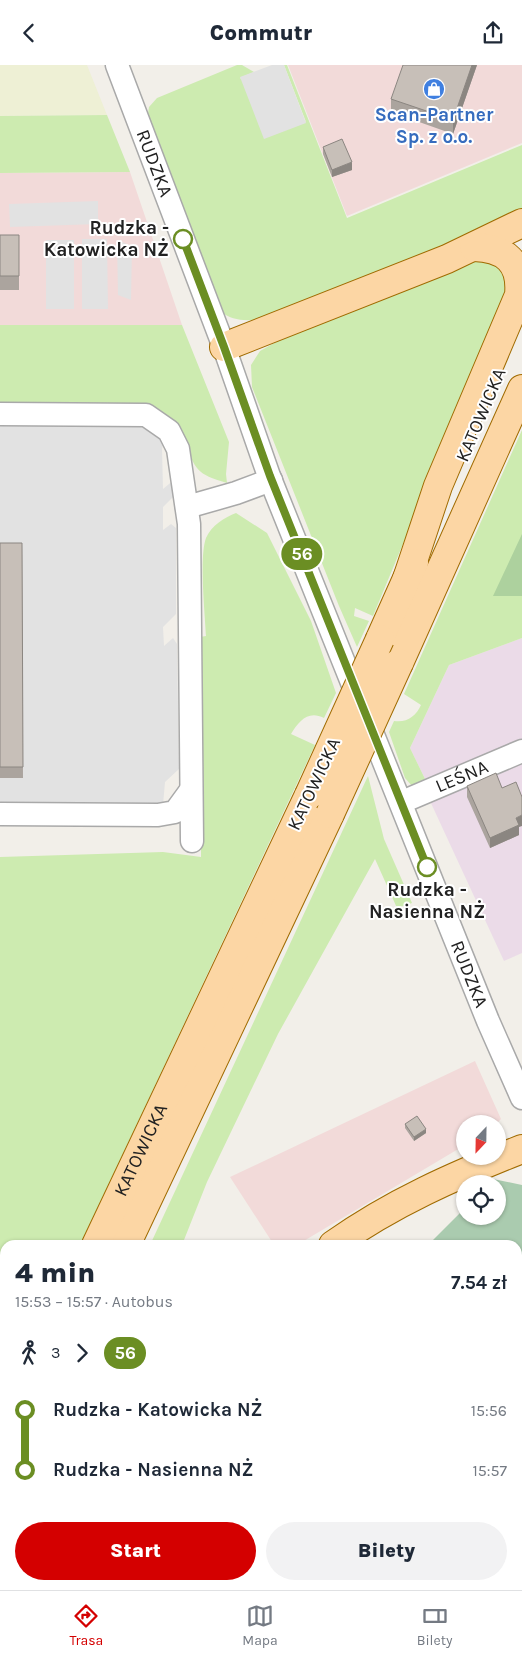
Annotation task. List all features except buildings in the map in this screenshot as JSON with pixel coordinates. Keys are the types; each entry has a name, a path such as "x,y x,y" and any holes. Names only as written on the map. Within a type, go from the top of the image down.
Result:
{"main road":[{"path":"224,347 474,247 522,223"},
{"path":"408,579 438,486 519,295 520,276 510,257 492,248 474,247"},
{"name":"KATOWICKA","path":"98,1240 309,795 477,426 522,319"},
{"name":"KATOWICKA","path":"129,1240 330,814 522,389"},
{"path":"341,1240 385,1211 434,1186 522,1149"}],"street":[{"name":"RUDZKA","path":"117,65 224,347 271,480 402,802 488,1021 522,1098"},
{"path":"0,414 146,415 169,431 178,449 189,524 192,841"},
{"path":"187,507 236,493 271,480"},
{"name":"LEŚNA","path":"402,802 522,751"},
{"path":"0,814 158,815 175,812 183,804 191,790"}],"shaded area":[{"path":"272,65 284,65 306,123 264,139 240,77"},
{"path":"288,65 522,65 522,143 347,216"},
{"path":"130,172 182,325 0,325 0,173"},
{"path":"98,201 98,224 10,227 9,204"},
{"path":"82,239 107,239 108,309 82,309"},
{"path":"46,240 74,240 74,309 46,309"},
{"path":"117,240 132,246 131,300 118,295"},
{"path":"145,405 159,409 175,423 162,449 163,489 175,479 176,494 163,507 163,530 171,524 176,528 176,614 163,627 164,646 173,638 177,644 179,769 165,782 163,805 0,824 0,406"},
{"path":"522,638 522,743 426,781 410,748 449,665"},
{"path":"522,763 522,953 504,961 430,801"},
{"path":"475,1061 499,1115 456,1115 456,1150 305,1240 271,1240 230,1177"}],"green space":[{"path":"0,65 87,65 107,115 0,116"},
{"path":"237,65 242,65 254,72 240,78 306,122 284,65 287,65 347,218 522,145 522,218 254,320 236,319 223,314 219,311 147,119 149,107 157,98"},
{"path":"107,115 130,172 0,173 0,116"},
{"path":"496,258 512,282 373,616 355,608 354,616 369,621 357,647 252,387 251,365 260,351 294,332 462,262"},
{"path":"0,325 182,325 229,442 227,483 209,477 198,469 191,459 184,441 0,406"},
{"path":"522,430 522,638 449,665 410,748 426,781 418,786 412,786 405,778 389,732 394,721 403,721 411,718 421,705 404,694"},
{"path":"236,513 267,533 311,621 336,693 324,718 313,715 304,718 291,734 315,745 82,1240 0,1240 0,857 163,852 201,857 200,637 206,636 203,558 208,534 223,520"},
{"path":"522,534 522,596 493,596"},
{"path":"368,776 384,839 412,903 397,908 375,859 278,1034 207,1182 184,1240 152,1240"},
{"path":"506,1182 522,1185 522,1240 433,1240 456,1217 456,1225 506,1225"}],"bus line":[{"name":"56","path":"183,239 270,476 427,867"}],"place":[{"name":"Scan-Partner Sp. z o.o.","path":"434,89"},
{"name":"Rudzka - Katowicka NŻ","path":"183,239"},
{"name":"Rudzka - Nasienna NŻ","path":"427,867"}]}
